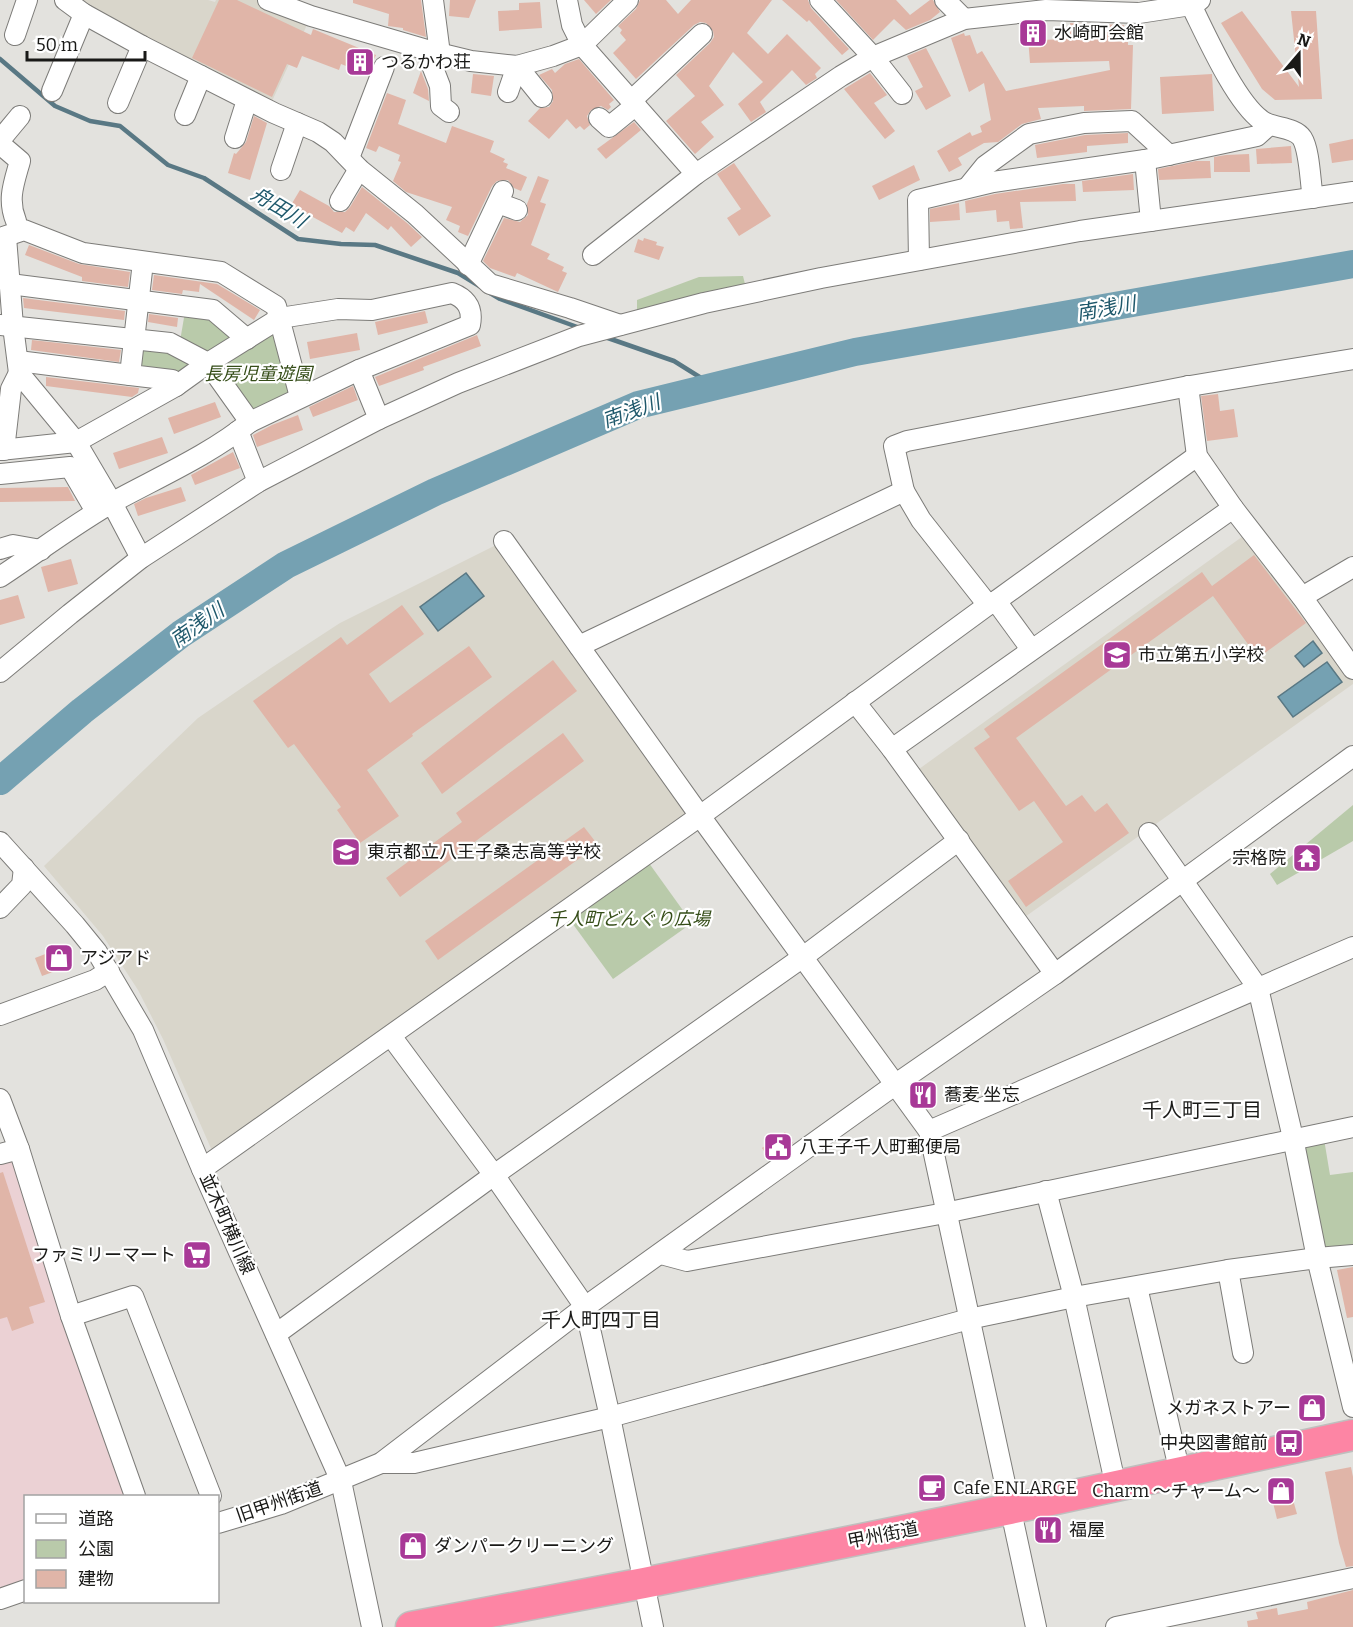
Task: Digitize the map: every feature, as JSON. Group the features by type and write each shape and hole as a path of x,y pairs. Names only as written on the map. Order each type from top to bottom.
{"highway":[{"name":"甲州街道","path":"411,1627 644,1583 1010,1509 1353,1435"}],"street":[{"path":"15,35 27,0"},
{"path":"65,0 84,14 142,46 248,100 318,132 333,142 354,164 415,214 490,284 570,308 612,327"},
{"path":"268,0 311,16 433,52 471,61 517,66 582,45 628,0"},
{"path":"434,0 433,52 440,86 441,106 449,112"},
{"path":"567,0 572,25 582,45 696,174"},
{"path":"820,0 873,57 902,94"},
{"path":"945,0 964,19"},
{"path":"592,255 696,174 873,57 964,19 1043,5 1139,13 1195,2 1242,100 1260,120 1269,125 1292,130 1301,136 1305,144 1313,198"},
{"path":"52,91 84,14"},
{"path":"599,118 609,128 702,34"},
{"path":"118,103 142,46"},
{"path":"508,92 517,66"},
{"path":"517,66 542,98"},
{"path":"340,201 384,67"},
{"path":"185,115 201,76"},
{"path":"235,138 248,100"},
{"path":"20,116 0,142 20,161 12,190 7,232 10,284 6,326 18,367 76,442 109,505 141,558"},
{"path":"968,187 985,166 1029,134 1084,123 1132,121 1169,155"},
{"path":"282,170 297,123"},
{"path":"919,260 918,200 968,187 1169,155 1257,136 1269,125"},
{"path":"1145,160 1151,221"},
{"path":"0,672 141,558 258,482 379,419 458,383 579,336 752,292 919,260 1080,231 1353,192"},
{"path":"468,265 501,197 517,210"},
{"path":"7,232 24,230 83,253 221,272 276,306 300,397"},
{"path":"130,375 143,262"},
{"path":"10,284 213,310 247,339"},
{"path":"0,577 109,505 244,426 359,370 470,325 472,314 463,297 452,293 372,310 338,309 280,318 176,386 76,442 2,450 11,389 18,367"},
{"path":"6,326 170,343 208,363 244,426 258,482"},
{"path":"1031,649 921,520 904,491 894,446 907,441 1188,386 1353,359"},
{"path":"18,367 172,380 176,386"},
{"path":"359,370 379,419"},
{"path":"1188,386 1197,456 1353,669"},
{"path":"202,1169 700,816 1197,456"},
{"path":"0,474 70,467 91,503 109,505"},
{"path":"579,646 904,491"},
{"path":"892,749 1233,508"},
{"path":"504,541 929,1131 1036,1627"},
{"path":"0,549 14,545 41,550"},
{"path":"1302,597 1353,567"},
{"path":"855,702 959,840 1055,974"},
{"path":"381,1463 585,1307 896,1084 1055,974 1353,756"},
{"path":"1149,833 1258,988 1293,1138 1317,1258 1353,1407"},
{"path":"276,1334 494,1175 803,957 959,840"},
{"path":"0,909 22,885 12,855"},
{"name":"並木町横川線","path":"12,855 75,925 109,972 143,1030 202,1169 341,1480 372,1627"},
{"path":"929,1131 1353,947"},
{"path":"0,1015 95,980 109,972"},
{"path":"391,1036 494,1175 585,1307 653,1627"},
{"path":"0,1099 19,1149 71,1316 134,1495"},
{"path":"661,1254 687,1261 945,1213 1353,1127"},
{"path":"0,1154 19,1149"},
{"path":"1046,1191 1074,1297 1116,1487"},
{"path":"381,1463 414,1463 610,1417 969,1319 1074,1297 1228,1270 1353,1255"},
{"path":"1228,1270 1243,1353"},
{"path":"1137,1287 1180,1473"},
{"path":"71,1316 134,1296 210,1495"},
{"name":"旧甲州街道","path":"219,1519 281,1504 381,1463"},
{"path":"1116,1627 1353,1578"},
{"path":"0,1599 24,1591"}],"shaded area":[{"path":"65,0 208,0 215,2 216,0 268,0 311,16 268,110"},
{"path":"1246,534 1353,679 1353,684 1022,919 919,769"},
{"name":"東京都立八王子桑志高等学校","path":"504,541 695,809 213,1153 163,1039 138,990 103,936 44,866 198,718 340,623"},
{"path":"13,1157 69,1340 124,1495 24,1495 24,1582 0,1592 0,1160"}],"green space":[{"path":"743,276 745,284 637,310 637,300 699,277"},
{"name":"長房児童遊園","path":"186,306 247,339 280,318 300,397 250,422 208,363 176,386 130,375 135,339 179,347"},
{"name":"宗格院","path":"1353,805 1353,841 1277,885 1270,874"},
{"name":"千人町どんぐり広場","path":"646,859 692,923 613,979 567,916"},
{"path":"1324,1139 1330,1175 1353,1172 1353,1248 1321,1250 1303,1155 1309,1142"}],"water":[{"path":"466,573 484,596 438,631 420,607"},
{"path":"1313,641 1322,653 1304,667 1295,656"},
{"path":"1327,662 1342,682 1293,717 1278,697"}],"building":[{"path":"219,0 237,0 311,35 313,29 376,55 367,74 341,64 339,70 302,56 297,68 287,64 272,97 192,58"},
{"path":"353,0 421,0 426,37 403,30 403,28 388,26 389,14 353,3"},
{"path":"450,0 476,0 469,18 449,16"},
{"path":"584,0 611,0 596,14"},
{"path":"640,0 666,0 678,14 691,0 772,0 747,33 768,54 787,34 821,68 815,74 817,78 806,85 792,70 760,102 766,112 751,122 738,104 763,82 733,52 709,86 724,105 701,122 714,137 695,154 666,121 695,96 676,75 710,43 714,37 713,31 706,23 700,22 694,25 636,79 613,53 626,40 618,26 636,9"},
{"path":"782,0 808,0 811,8 849,49 842,55 809,20 807,22"},
{"path":"836,0 896,0 910,15 933,0 940,12 930,20 906,30 894,19 873,40"},
{"path":"540,2 542,28 499,31 498,11 519,10 519,3"},
{"path":"1242,11 1299,87 1291,11 1316,11 1322,99 1275,100 1262,89 1221,23"},
{"path":"1070,23 1124,25 1124,42 1133,45 1131,109 1084,111 1084,106 1038,108 1041,119 1022,124 998,142 984,143 958,158 962,165 949,172 937,151 970,132 972,136 982,132 980,126 991,120 984,83 969,92 951,38 964,33 965,36 970,35 977,54 982,51 1006,91 1110,70 1109,61 1030,63 1027,25 1039,24 1040,40 1070,39"},
{"path":"926,48 951,96 926,110 915,91 923,87 907,56"},
{"path":"579,59 614,100 609,104 611,107 608,110 601,106 591,110 587,116 590,125 584,130 580,126 576,129 567,119 549,139 528,121 540,108 549,107 553,101 552,90 539,75 552,69 555,73 565,64"},
{"path":"421,71 428,89 429,101 413,93"},
{"path":"870,73 887,95 874,103 895,131 885,139 844,89"},
{"path":"473,74 494,76 491,96 471,93"},
{"path":"1212,74 1214,111 1162,114 1160,77"},
{"path":"387,93 406,100 398,124 446,143 452,126 494,141 490,152 505,159 503,162 508,164 506,168 527,177 521,191 514,188 508,180 497,181 492,186 468,236 458,232 460,226 446,220 452,207 406,192 393,181 401,162 398,161 400,155 379,146 376,152 366,148"},
{"path":"254,116 267,123 250,180 228,173 234,153 236,154 246,142"},
{"path":"634,122 641,130 606,159 597,149"},
{"path":"1128,133 1128,143 1087,146 1087,152 1037,158 1035,145 1085,135"},
{"path":"1353,139 1353,160 1332,163 1329,144"},
{"path":"1291,146 1292,163 1257,164 1256,149"},
{"path":"1249,154 1250,172 1214,172 1214,157"},
{"path":"1196,161 1210,161 1211,178 1159,180 1158,169"},
{"path":"734,163 771,216 739,236 727,218 741,209 717,174"},
{"path":"914,165 920,180 879,200 872,186"},
{"path":"1133,174 1134,190 1083,192 1082,181"},
{"path":"538,176 549,180 540,202 546,204 531,245 550,254 547,259 564,267 562,271 567,273 558,292 517,273 515,277 490,268 483,261 504,218 520,222 528,215 527,204"},
{"path":"1063,184 1075,184 1076,201 1020,202 1023,228 1010,229 1009,221 997,222 996,210 966,213 965,201"},
{"path":"362,187 422,237 411,247 391,226 388,230 366,213 354,232 346,227 342,233 291,205 300,190 329,206 334,212 345,212"},
{"path":"959,203 960,220 930,222 930,209"},
{"path":"644,238 664,247 659,260 634,252 638,239 643,241"},
{"path":"29,245 79,264 130,272 128,287 82,281 82,277 25,255"},
{"path":"154,275 217,284 260,310 254,320 200,284 199,292 183,290 182,294 152,290"},
{"path":"23,298 125,311 124,320 24,308"},
{"path":"425,311 428,323 378,335 375,322"},
{"path":"149,314 178,318 177,327 148,322"},
{"path":"357,333 360,350 310,359 307,342"},
{"path":"477,335 481,346 379,386 375,377"},
{"path":"32,340 121,350 119,362 31,350"},
{"path":"46,377 139,388 138,393 132,397 46,386"},
{"path":"353,386 358,400 313,417 309,407"},
{"path":"1218,394 1220,411 1234,409 1238,437 1207,441 1201,396"},
{"path":"215,402 221,417 174,434 168,418"},
{"path":"298,415 303,430 257,447 253,435"},
{"path":"162,437 168,453 119,469 113,453"},
{"path":"233,452 240,468 195,485 191,475"},
{"path":"68,487 75,501 0,502 0,488"},
{"path":"181,487 186,501 138,516 134,504"},
{"path":"1254,555 1306,623 1258,658 1213,596 1016,738 1066,806 1082,795 1095,812 1107,803 1129,833 1026,907 1008,881 1063,842 1034,801 1019,811 974,748 990,737 984,729 1202,572 1212,586"},
{"path":"71,559 78,584 48,592 41,567"},
{"path":"18,595 25,618 0,625 0,600"},
{"path":"402,605 424,634 369,674 390,703 469,646 492,677 412,734 413,736 367,770 399,816 360,843 337,810 341,807 294,744 288,748 253,701 341,637 347,645"},
{"path":"553,660 577,691 442,794 421,763"},
{"path":"563,733 584,761 400,897 386,878 462,822 456,813"},
{"path":"584,827 598,845 438,960 425,941"},
{"path":"66,946 72,965 42,976 35,958"},
{"name":"八王子千人町郵便局","path":"785,1132 793,1143 770,1160 762,1148"},
{"path":"3,1172 45,1302 29,1307 34,1323 12,1331 7,1317 0,1319 0,1173"},
{"path":"1353,1267 1353,1317 1347,1318 1337,1270"},
{"path":"1351,1467 1353,1566 1346,1567 1325,1472"},
{"path":"1288,1482 1297,1514 1277,1519 1269,1486"},
{"path":"1353,1590 1353,1627 1248,1627 1247,1621 1258,1619 1256,1612 1277,1608 1278,1615 1308,1609 1307,1602"}],"waterway":[{"name":"舟田川","path":"0,59 55,106 90,121 120,126 168,165 204,178 298,239 375,245 458,273 481,287"},
{"name":"南浅川","path":"0,781 82,711 181,634 286,565 435,492 638,405 855,352 1353,264"},
{"name":"舟田川","path":"490,293 500,299 580,328"},
{"path":"605,337 674,361 714,386"}],"place":[{"name":"水崎町会館","path":"1033,33"},
{"name":"つるかわ荘","path":"360,62"},
{"name":"市立第五小学校","path":"1117,655"},
{"name":"東京都立八王子桑志高等学校","path":"346,852"},
{"name":"宗格院","path":"1307,858"},
{"name":"アジアド","path":"59,958"},
{"name":"蕎麦 坐忘","path":"923,1095"},
{"name":"八王子千人町郵便局","path":"778,1147"},
{"name":"ファミリーマート","path":"197,1255"},
{"name":"メガネストアー","path":"1312,1408"},
{"name":"中央図書館前","path":"1289,1443"},
{"name":"Cafe ENLARGE","path":"932,1488"},
{"name":"Charm ～チャーム～","path":"1281,1491"},
{"name":"福屋","path":"1048,1530"},
{"name":"ダンパークリーニング","path":"413,1546"}],"district":[{"name":"千人町三丁目","path":"1202,1110"},
{"name":"千人町四丁目","path":"601,1320"}]}
